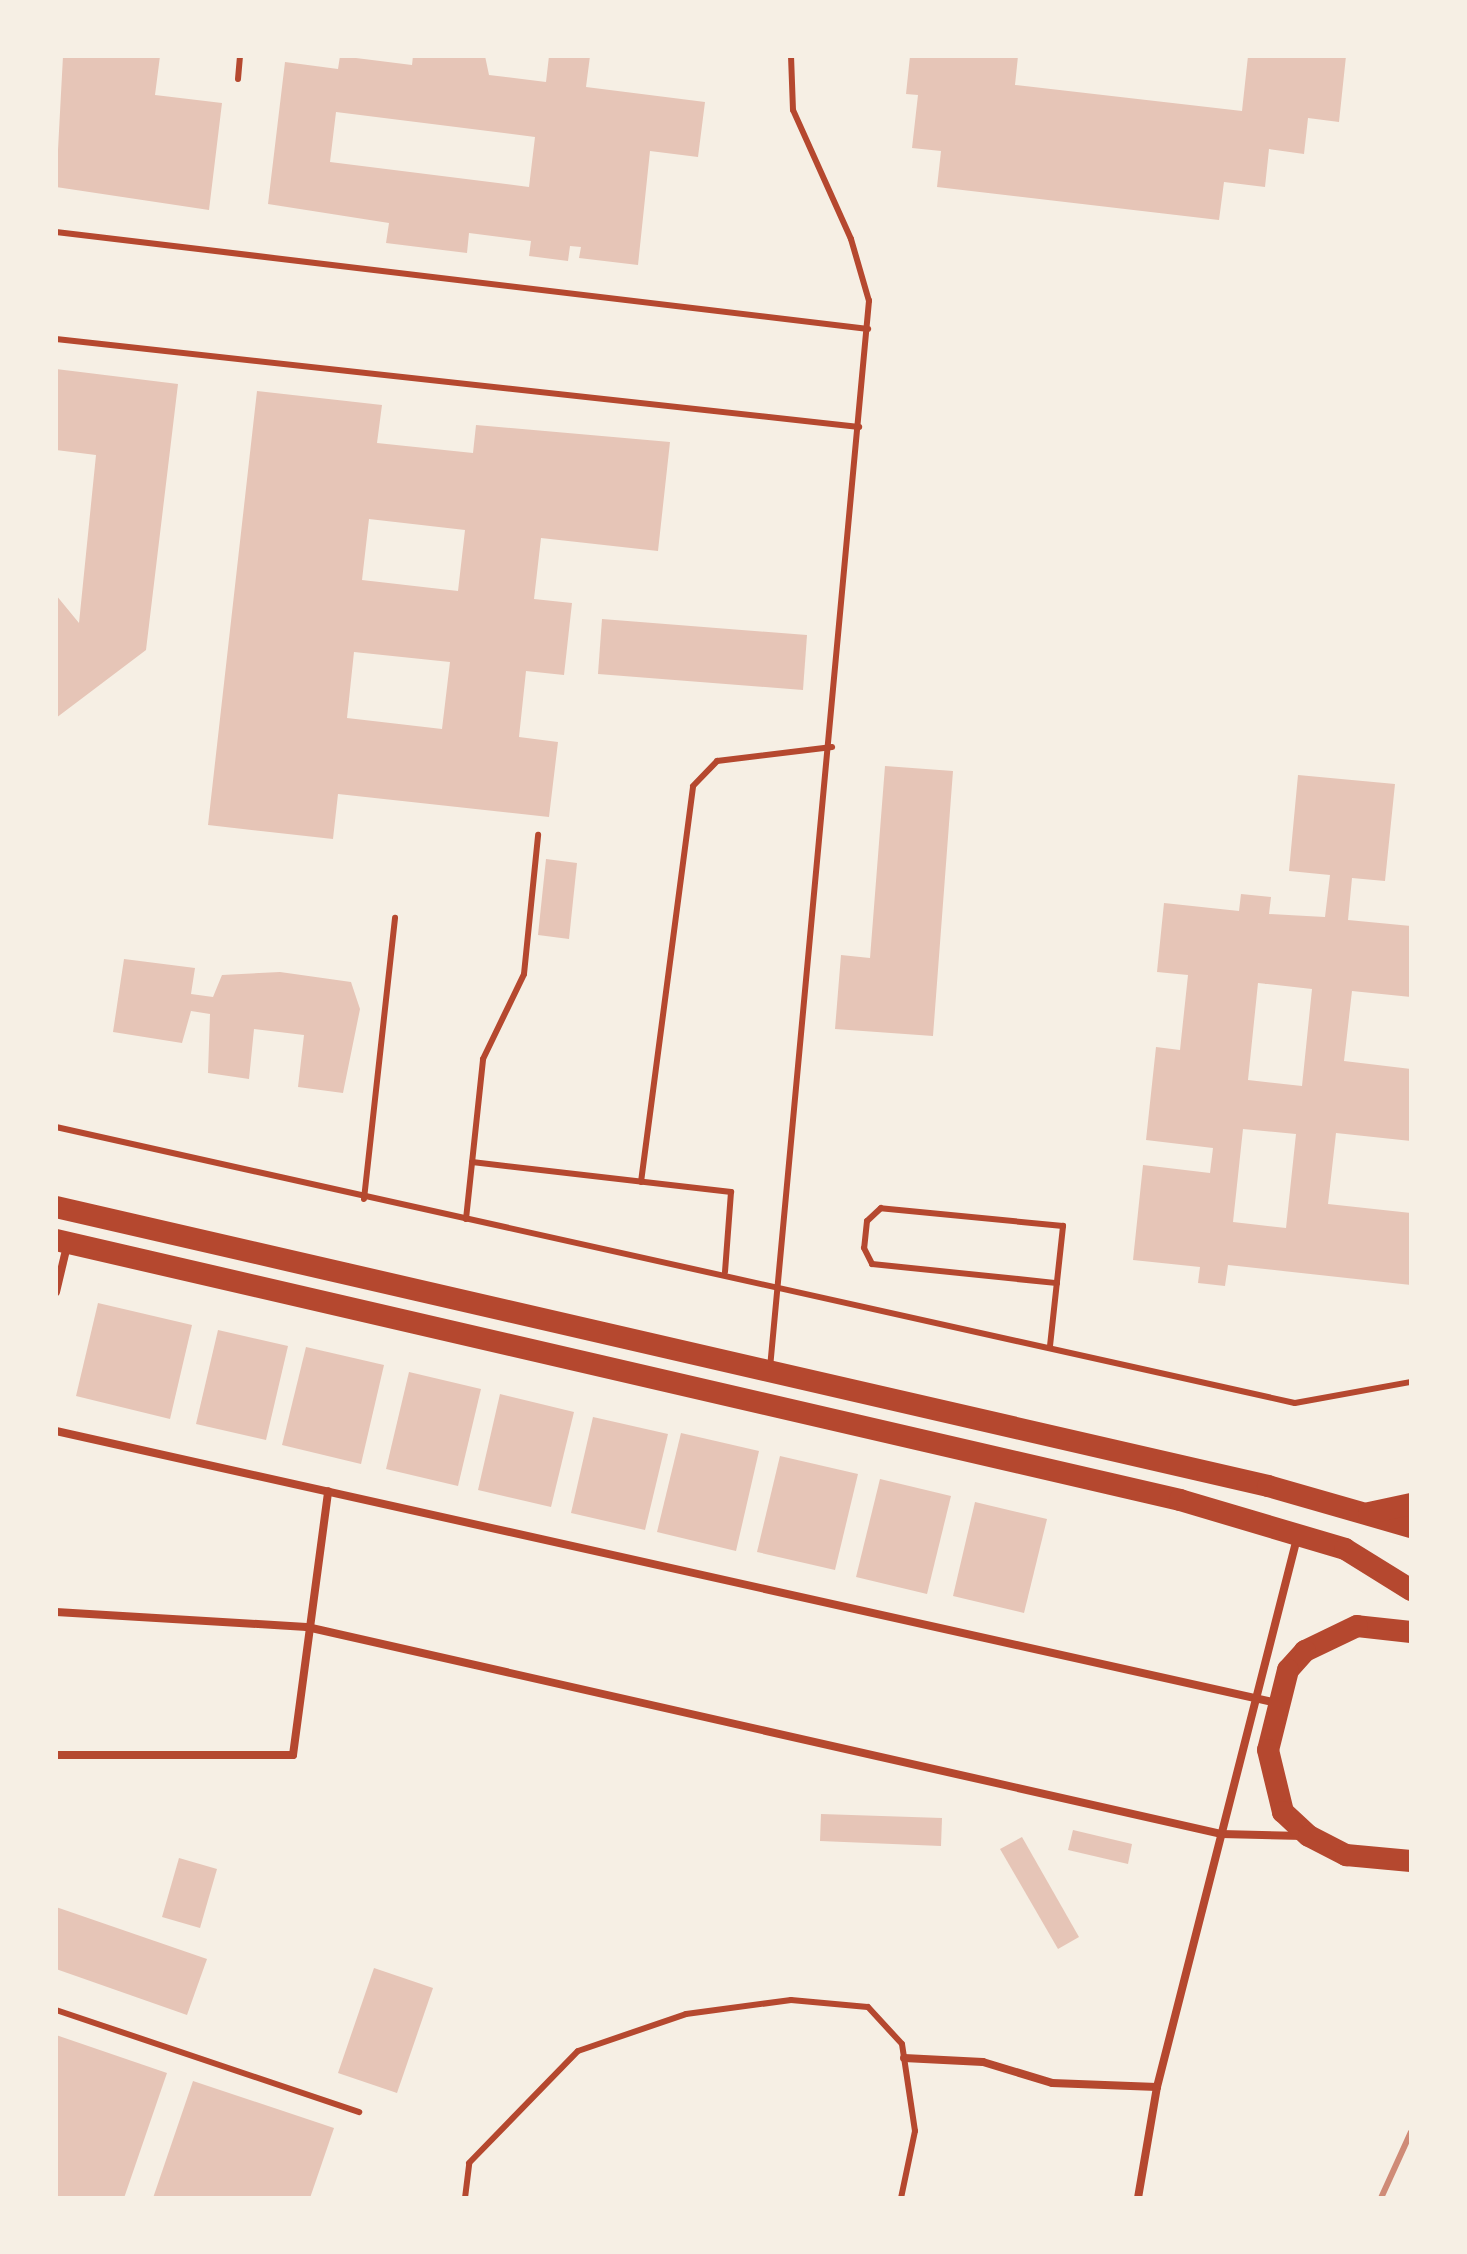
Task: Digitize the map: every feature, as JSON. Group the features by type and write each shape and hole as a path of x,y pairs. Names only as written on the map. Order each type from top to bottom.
{"highway":[{"path":"56,1207 769,1371 1411,1527"},
{"path":"62,1242 1165,1496 1345,1549 1411,1590"},
{"path":"1366,1514 1411,1504"},
{"path":"1411,1632 1357,1626 1324,1637 1288,1670 1267,1702 1268,1750 1283,1812 1309,1836 1346,1855 1411,1861"}],"street":[{"path":"56,1292 62,1242"},
{"path":"56,1431 1267,1702"},
{"path":"56,1755 293,1755 307,1627 328,1491"},
{"path":"1138,2198 1157,2087 1221,1834 1267,1702 1298,1534"},
{"path":"56,1612 307,1627 1221,1834 1309,1836"},
{"path":"904,2058 983,2062 1052,2083 1157,2087"}],"lane":[{"path":"238,79 240,56"},
{"path":"769,1371 783,1286 868,329 863,270 793,110 791,56"},
{"path":"56,232 868,329"},
{"path":"56,339 859,427"},
{"path":"641,1182 693,786 717,761 832,747"},
{"path":"466,1219 483,1059 524,974 538,835"},
{"path":"364,1199 395,918"},
{"path":"56,1127 364,1199 725,1272 1295,1403 1411,1382"},
{"path":"472,1162 731,1192 725,1272"},
{"path":"1050,1346 1057,1283 1063,1226 881,1208 867,1221 864,1248 872,1264 1057,1283"},
{"path":"465,2198 469,2163 578,2051 686,2014 791,2000 868,2007 902,2044 915,2131 901,2198"},
{"path":"56,2010 359,2112"}],"building":[{"path":"63,56 160,56 155,95 222,103 209,210 56,187"},
{"path":"340,56 412,65 413,56 485,56 489,75 546,82 549,56 590,56 586,87 705,102 698,157 650,151 638,265 579,258 581,247 570,246 568,261 529,256 531,241 469,233 467,253 386,243 389,223 268,204 285,62 338,69","holes":["336,112 535,137 529,187 330,162"]},
{"path":"910,56 1018,56 1015,85 1242,111 1248,56 1346,56 1339,122 1308,118 1304,154 1269,149 1265,187 1224,182 1219,220 937,187 941,151 912,148 918,95 906,94"},
{"path":"56,369 178,384 146,650 56,718 56,595 79,623 96,455 56,450"},
{"path":"257,391 382,405 377,443 473,453 476,425 670,442 658,551 541,538 534,599 572,603 564,675 526,671 519,737 558,742 549,817 338,794 333,839 208,825","holes":["369,519 465,530 458,591 362,580","354,652 450,662 442,729 347,718"]},
{"path":"602,619 807,635 803,690 598,674"},
{"path":"885,766 953,771 933,1036 835,1029 841,955 870,958"},
{"path":"1298,775 1395,784 1385,881 1352,878 1348,920 1411,926 1411,997 1352,991 1344,1061 1411,1069 1411,1141 1336,1133 1328,1204 1411,1213 1411,1285 1228,1265 1225,1286 1198,1283 1200,1267 1133,1260 1143,1165 1210,1173 1213,1148 1146,1140 1156,1047 1180,1050 1188,975 1157,972 1164,903 1239,911 1241,894 1271,897 1269,914 1325,917 1330,875 1289,871","holes":["1258,983 1312,989 1302,1086 1248,1080","1243,1129 1296,1134 1286,1228 1233,1222"]},
{"path":"546,859 577,863 569,939 538,935"},
{"path":"124,959 195,968 191,994 213,997 222,975 280,972 351,982 360,1009 343,1093 298,1087 304,1035 254,1029 249,1079 208,1073 210,1014 191,1011 182,1043 113,1032"},
{"path":"98,1303 192,1325 170,1419 76,1396"},
{"path":"218,1330 288,1346 266,1440 196,1424"},
{"path":"306,1347 384,1365 361,1464 282,1445"},
{"path":"409,1372 481,1389 458,1486 386,1469"},
{"path":"500,1394 574,1412 551,1507 478,1490"},
{"path":"593,1417 668,1434 645,1530 571,1513"},
{"path":"681,1433 759,1451 736,1551 657,1532"},
{"path":"780,1456 858,1474 835,1570 757,1552"},
{"path":"880,1479 951,1496 927,1594 856,1577"},
{"path":"975,1502 1047,1519 1024,1613 953,1596"},
{"path":"821,1814 942,1818 941,1846 820,1841"},
{"path":"1073,1830 1132,1844 1128,1864 1068,1850"},
{"path":"1022,1837 1079,1937 1058,1949 1000,1849"},
{"path":"179,1858 217,1869 200,1928 162,1917"},
{"path":"56,1907 207,1959 187,2015 56,1969"},
{"path":"374,1968 433,1988 397,2093 338,2073"},
{"path":"56,2035 167,2073 124,2198 56,2198"},
{"path":"193,2081 334,2128 310,2198 153,2198"}],"railway":[{"path":"1381,2198 1411,2132"}]}
